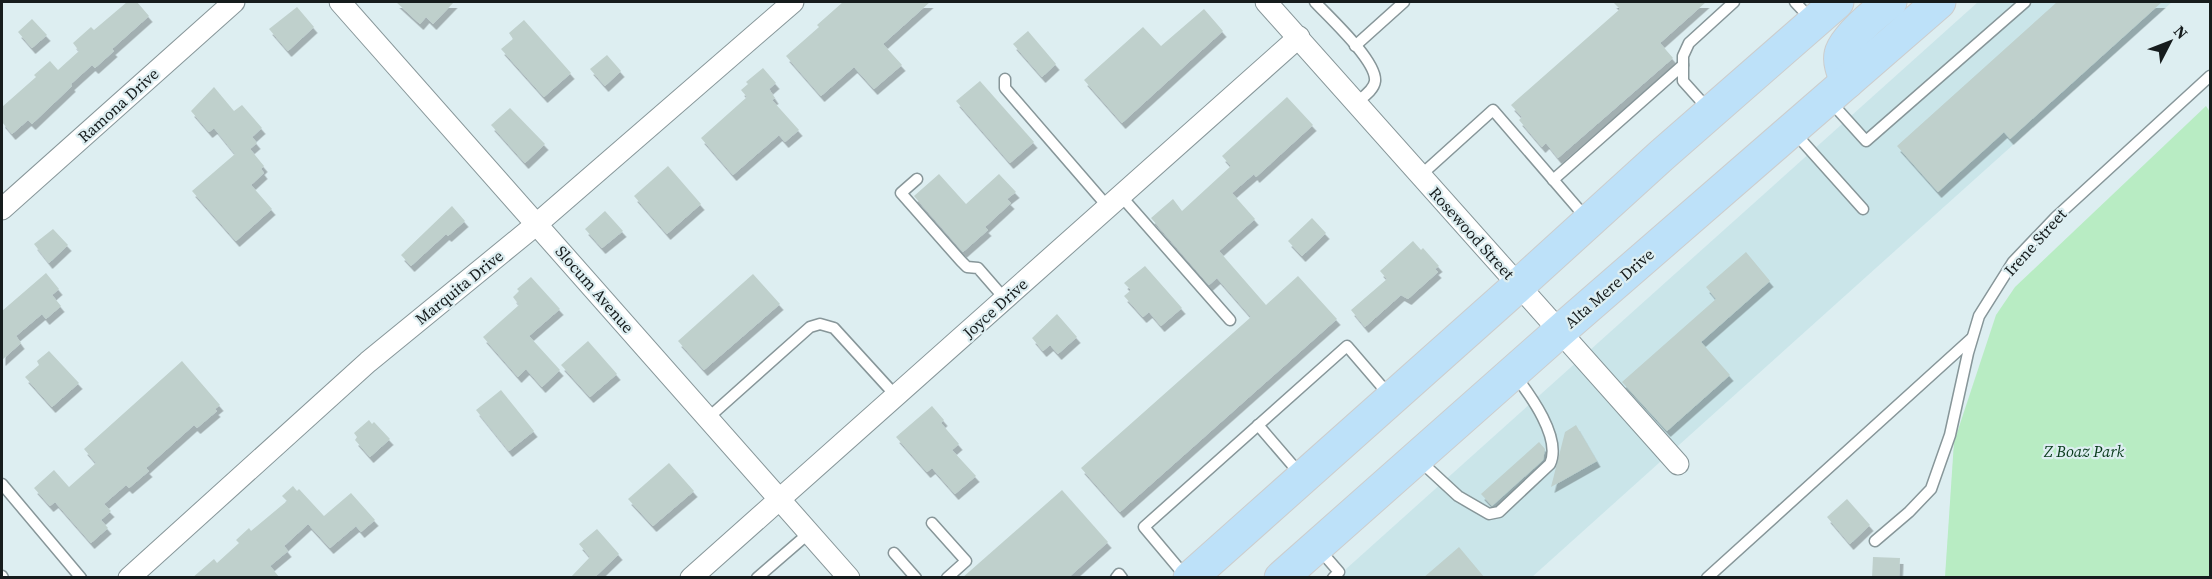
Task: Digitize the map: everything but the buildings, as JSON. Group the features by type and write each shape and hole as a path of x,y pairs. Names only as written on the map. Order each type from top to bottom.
{"main road":[{"path":"1837,90 1842,68 1841,53 1847,42 1890,2"},
{"name":"Alta Mere Drive","path":"1281,578 1513,372 1939,2"},
{"path":"1188,578 1711,112 1815,9"}],"street":[{"name":"Ramona Drive","path":"2,209 234,2"},
{"name":"Slocum Avenue","path":"340,2 538,223 849,578"},
{"name":"Marquita Drive","path":"129,578 368,362 538,223 793,2"},
{"name":"Rosewood Street","path":"1266,2 1678,464"},
{"name":"Joyce Drive","path":"691,578 1299,38"}],"lane":[{"path":"1315,2 1355,45 1373,70 1375,80 1373,87 1357,102"},
{"path":"1355,45 1404,2"},
{"path":"1711,112 1683,81 1683,56 1689,43 1734,2"},
{"path":"1837,90 1866,141 2025,2"},
{"path":"1554,180 1683,65"},
{"name":"Irene Street","path":"1875,541 1910,512 1931,489 1950,435 1979,316 2013,262 2055,217 2211,76"},
{"path":"1005,79 1005,88 1230,320"},
{"path":"1421,175 1493,111 1589,221"},
{"path":"1792,130 1863,209"},
{"path":"917,179 901,193 966,267 978,268 1005,299"},
{"path":"708,418 810,327 820,324 834,328 896,396"},
{"path":"1707,578 1973,337"},
{"path":"1188,578 1144,527 1347,346 1392,398"},
{"path":"1417,458 1458,496 1490,514 1498,512 1550,464 1554,456 1546,424 1530,394 1513,372"},
{"path":"1258,425 1303,477"},
{"path":"2,484 81,578"},
{"path":"932,523 966,561 947,578"},
{"path":"757,578 809,533"},
{"path":"1316,546 1339,572 1333,578"},
{"path":"894,553 916,578"},
{"path":"1116,578 1119,574 1122,578"}],"shaded area":[{"path":"1978,2 2172,2 1532,577 1336,578"}],"green space":[{"name":"Z Boaz Park","path":"2206,106 2210,112 2210,577 1945,577 1954,442 1996,315 2015,287"}]}
